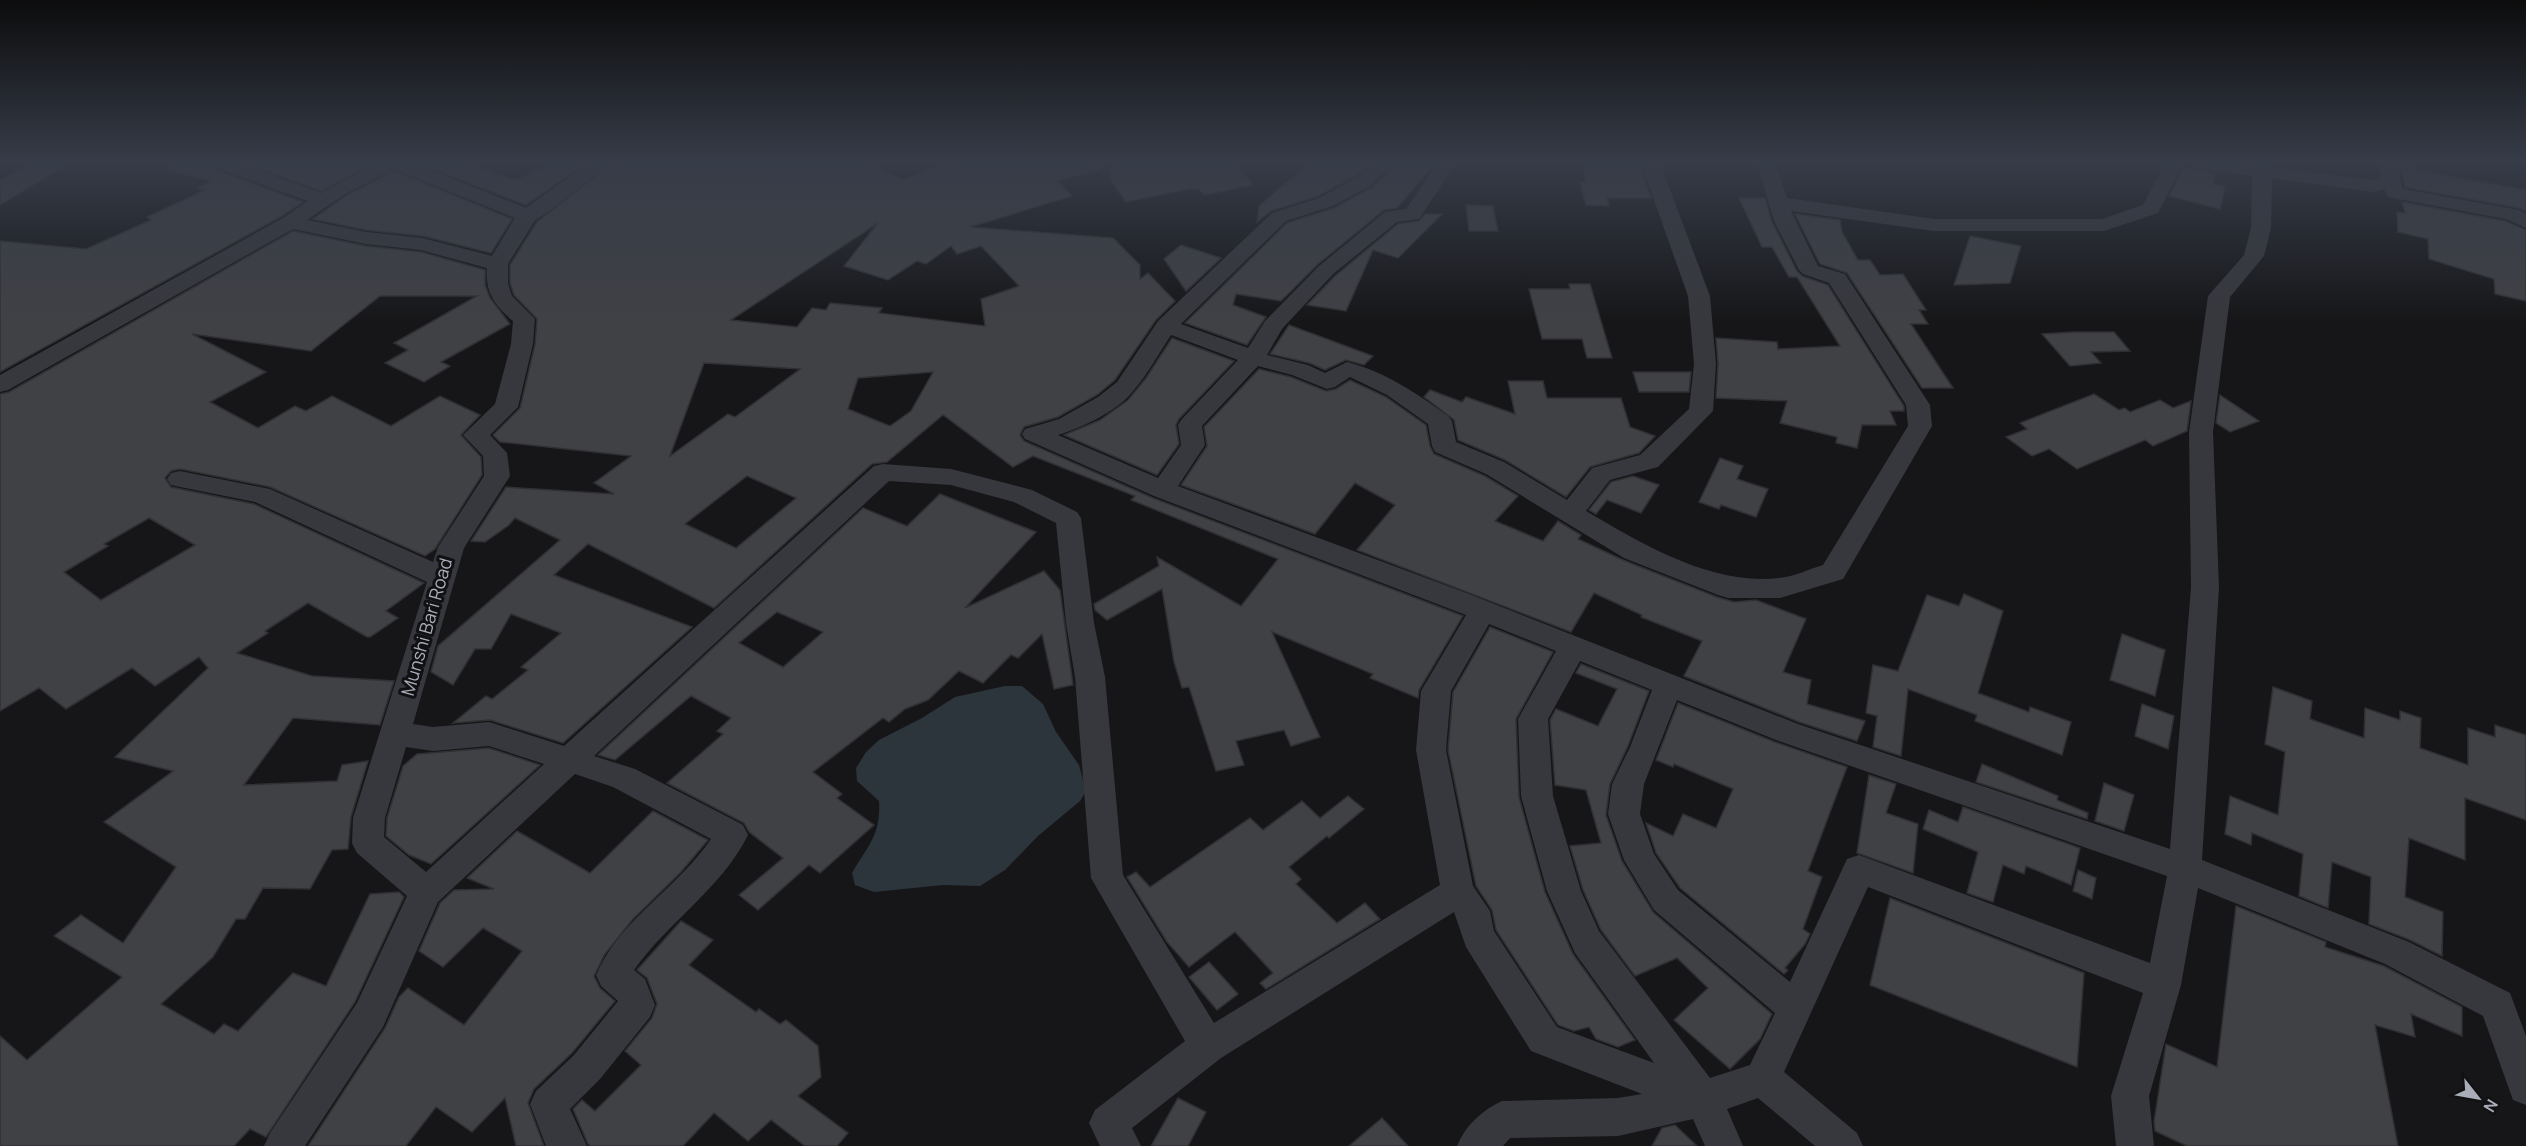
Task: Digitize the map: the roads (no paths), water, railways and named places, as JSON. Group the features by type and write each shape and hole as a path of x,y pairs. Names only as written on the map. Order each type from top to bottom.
{"street":[{"path":"0,386 298,216"},
{"path":"290,222 366,238 422,244 498,264 527,216"},
{"path":"1281,216 1166,326 1125,387 1107,402 1068,424 1034,434 1164,490 1482,610 1787,732 2185,868 2397,953 2497,1005 2526,1088"},
{"path":"1164,490 1193,445 1190,425 1252,358 1273,326 1326,270 1391,216"},
{"path":"1570,513 1601,474 1649,461 1701,411 1705,364 1699,296 1670,216"},
{"path":"1166,326 1252,358 1300,370 1327,382 1347,369 1364,372 1391,387 1440,421 1444,446 1495,468 1632,551 1728,588 1780,588 1833,572 1920,426 1918,405 1837,279 1810,270 1782,216"},
{"path":"1874,216 1934,225 2104,225 2129,216"},
{"path":"2135,1146 2130,1096 2163,985 2185,868 2205,587 2201,432 2219,296 2254,255 2261,228 2261,216"},
{"name":"Munshi Bari Road","path":"426,892 368,843 369,818 451,547 497,476 495,453 475,435 506,407 522,344 525,319 506,304 496,288 498,264"},
{"path":"282,1146 370,1015 426,892 883,472 951,477 1023,496 1068,518 1080,623 1090,677 1107,878 1208,1046"},
{"path":"180,479 261,495 442,577"},
{"path":"1482,610 1436,691 1435,702 1431,750 1458,892 1473,911 1478,936 1544,1039 1703,1099"},
{"path":"1573,647 1533,718 1537,795 1564,891 1587,942 1703,1099 1724,1146"},
{"path":"1668,685 1645,747 1628,784 1624,814 1640,860 1666,900 1795,1008"},
{"path":"395,734 433,739 489,734 624,778 719,826 732,835 710,866 646,931 618,964 613,975 633,990 637,1005 587,1067 549,1104 563,1142 568,1146"},
{"path":"1476,1146 1502,1120 1618,1117 1703,1099 1763,1078 1859,869 2163,985"},
{"path":"1122,1146 1108,1123 1208,1046 1458,892"},
{"path":"1763,1078 1844,1146"}]}
